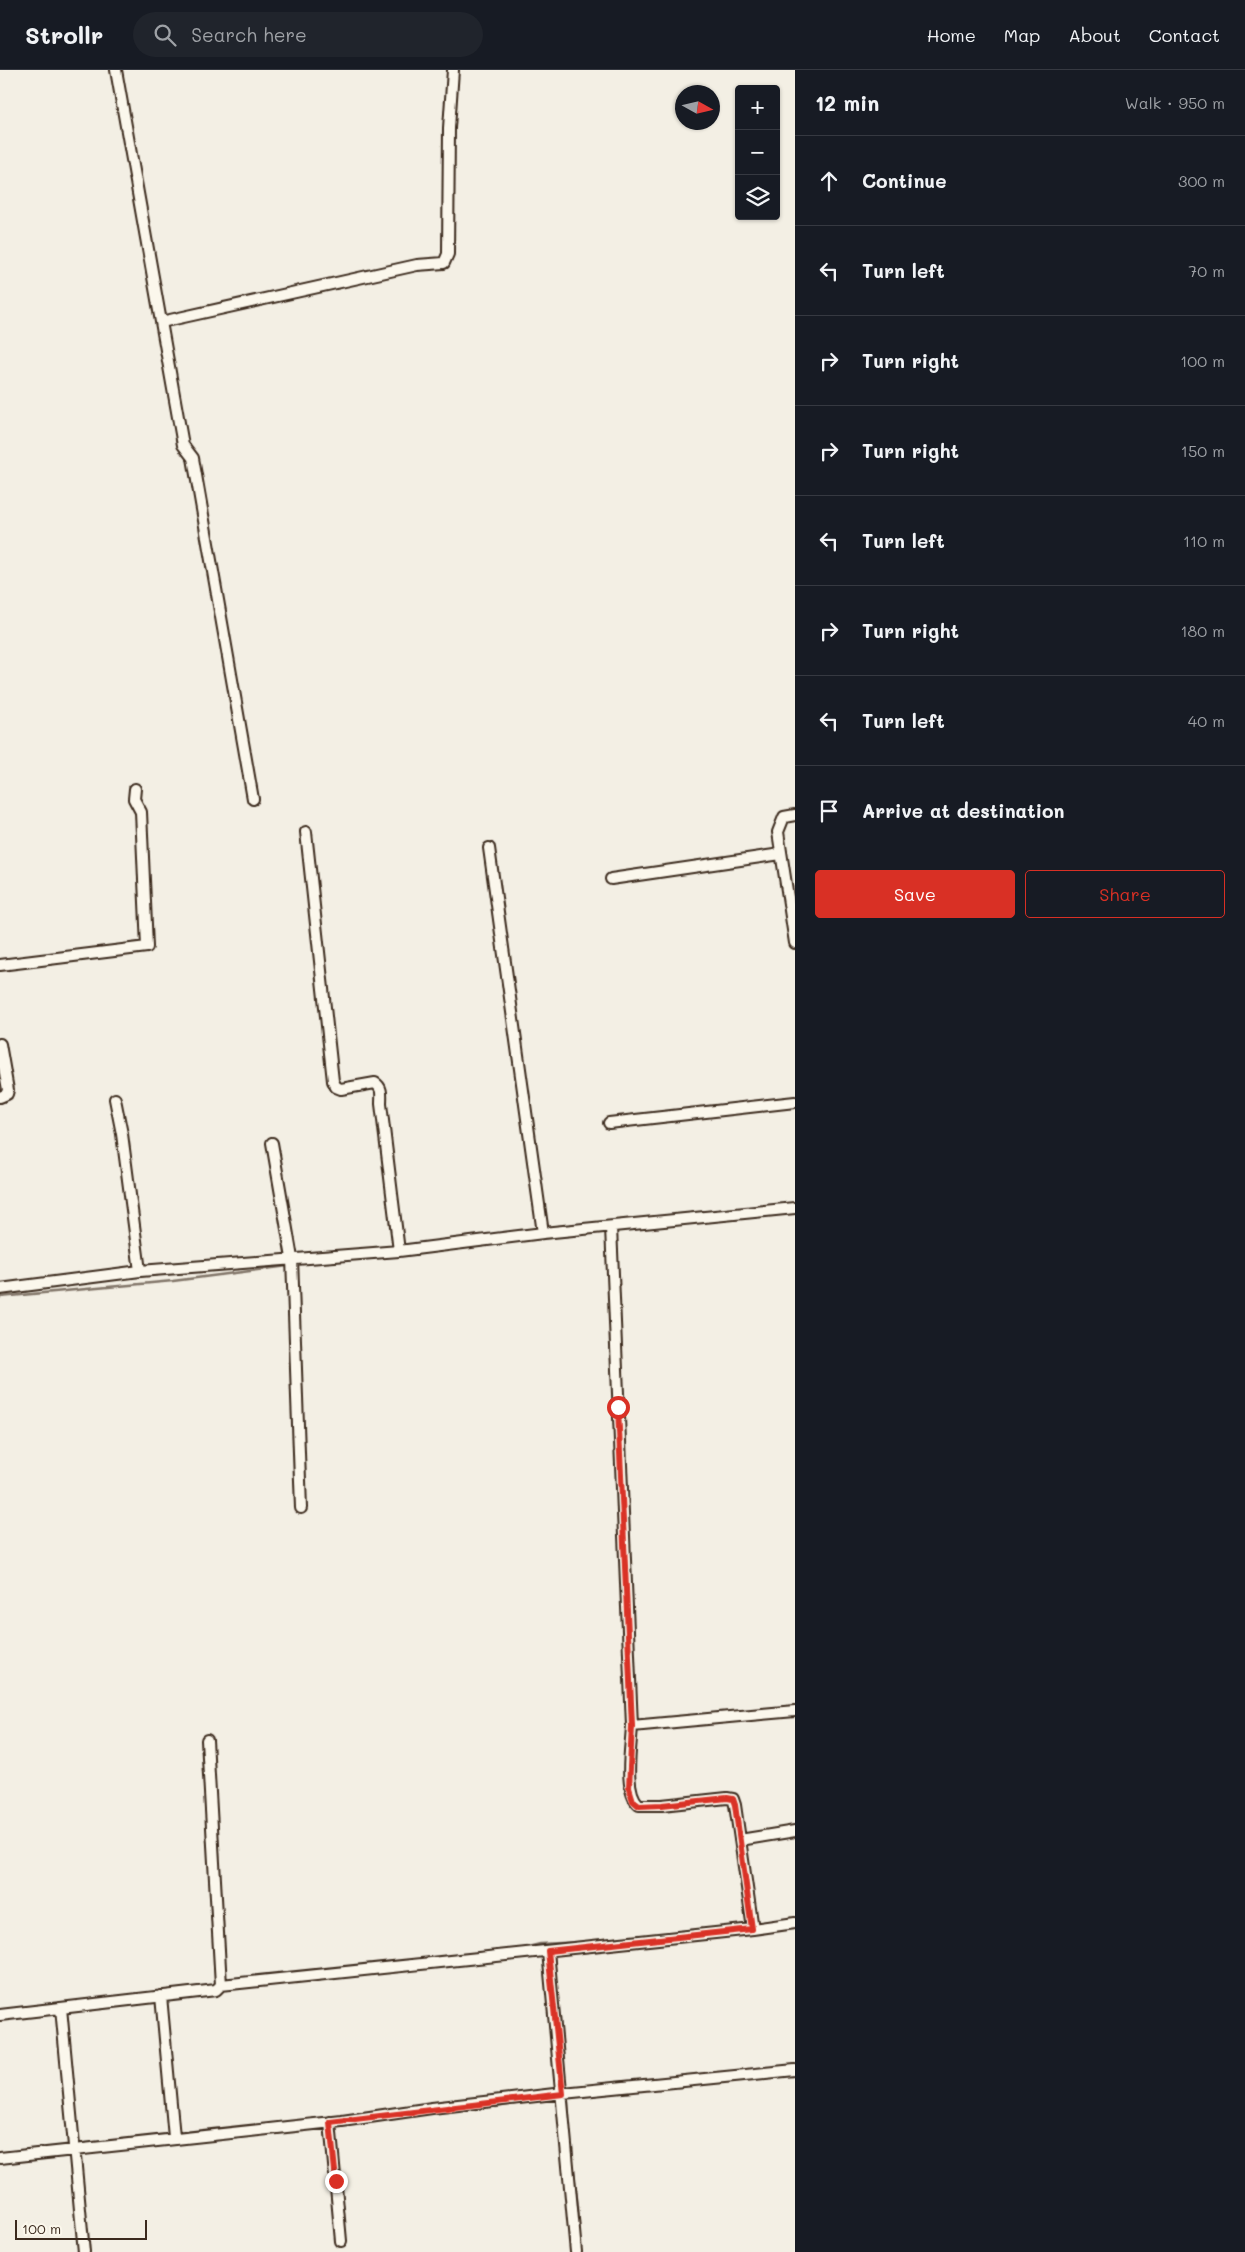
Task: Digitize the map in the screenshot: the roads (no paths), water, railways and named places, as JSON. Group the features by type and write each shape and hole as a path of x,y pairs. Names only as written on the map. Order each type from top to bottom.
{"street":[{"path":"116,70 183,445 193,458 253,799"},
{"path":"161,322 417,265 444,263 448,254 449,128 454,70"},
{"path":"0,965 147,946 141,812 134,799 135,789"},
{"path":"795,815 784,816 779,826 781,854 795,943"},
{"path":"306,832 333,1082 336,1087 341,1089 375,1083 379,1085 399,1251"},
{"path":"489,848 543,1233"},
{"path":"611,880 781,854"},
{"path":"0,1044 8,1090 7,1094 0,1097"},
{"path":"115,1099 122,1134 140,1271"},
{"path":"609,1123 795,1102"},
{"path":"272,1143 292,1258 301,1508"},
{"path":"0,1290 140,1271 399,1251 543,1233 795,1208"},
{"path":"611,1227 632,1726 629,1788 633,1801 639,1806 733,1799 752,1929"},
{"path":"632,1726 795,1711"},
{"path":"207,1740 221,1985"},
{"path":"740,1840 795,1831"},
{"path":"0,2015 216,1990 221,1985 752,1929 795,1922"},
{"path":"548,1951 563,2094 576,2252"},
{"path":"161,1996 174,2138"},
{"path":"61,2008 84,2252"},
{"path":"0,2158 330,2122 563,2094 795,2070"},
{"path":"330,2122 341,2241"}],"waterway":[{"path":"0,1297 173,1281 288,1266"},
{"path":"132,1277 198,1271"},
{"path":"706,1929 726,1927"},
{"path":"590,1941 669,1933"},
{"path":"524,1948 540,1944 582,1942"},
{"path":"554,1957 560,2030"},
{"path":"738,2071 795,2065"},
{"path":"659,2088 676,2087"},
{"path":"564,2098 634,2091"},
{"path":"496,2107 534,2101"},
{"path":"568,2101 569,2127"},
{"path":"574,2173 580,2244"}]}
